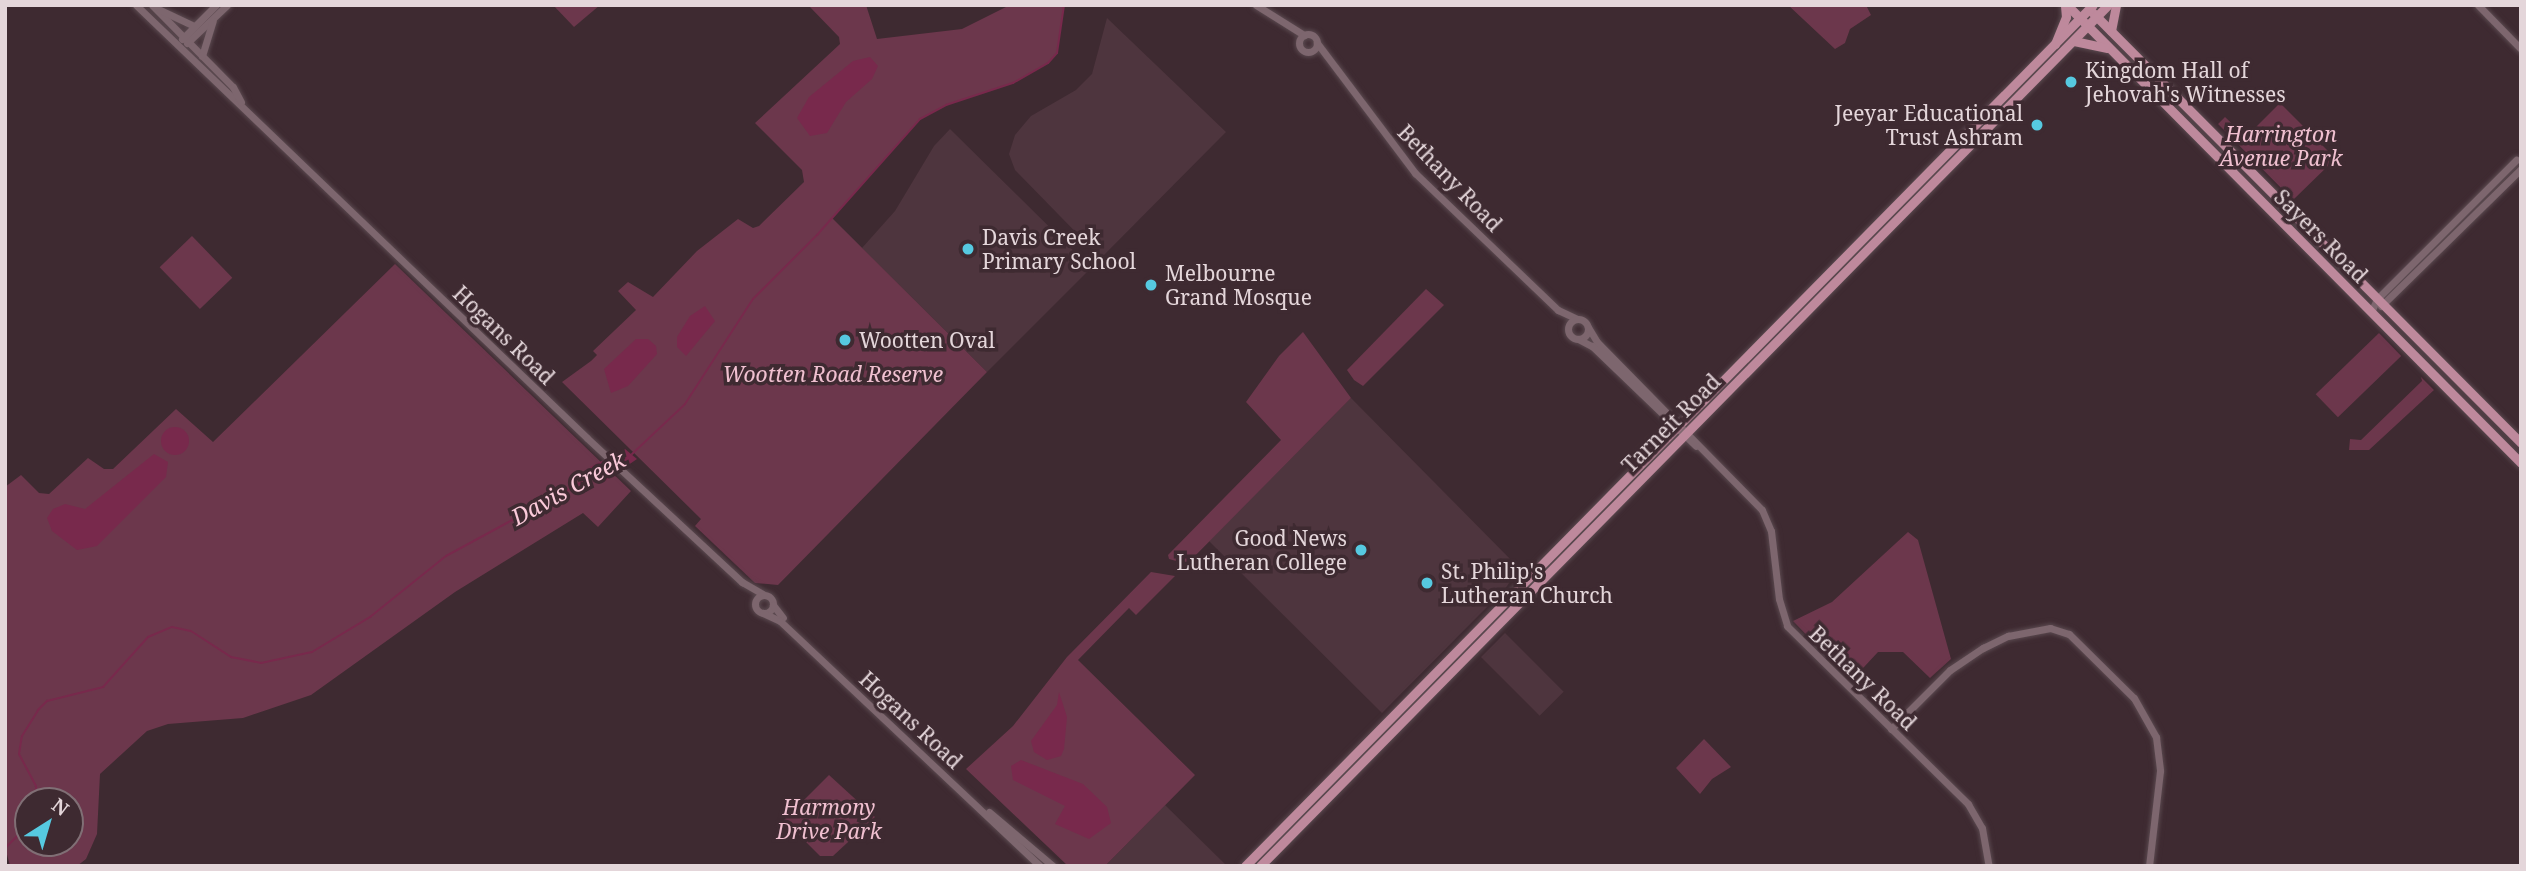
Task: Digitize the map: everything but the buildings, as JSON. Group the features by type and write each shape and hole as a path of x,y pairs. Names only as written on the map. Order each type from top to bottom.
{"main road":[{"name":"Sayers Road","path":"2066,5 2521,463"},
{"path":"2053,49 2066,17 2066,5"},
{"name":"Tarneit Road","path":"1260,866 2074,41 2091,9 2108,5"},
{"path":"2111,31 2116,5"},
{"name":"Sayers Road","path":"2091,9 2521,443"},
{"name":"Tarneit Road","path":"1245,866 1678,425 2053,49 2085,23"},
{"path":"2074,41 2112,50"},
{"path":"1784,319 1794,317 1841,275"}],"street":[{"name":"Hogans Road","path":"136,5 741,582 763,613 778,619 1040,866"},
{"path":"186,40 194,26 216,5"},
{"path":"179,47 227,5"},
{"path":"1256,5 1285,27 1304,35 1312,35 1317,43 1311,52 1303,52 1285,27"},
{"path":"2478,5 2521,49"},
{"name":"Hogans Road","path":"153,6 233,87 245,108"},
{"path":"153,6 194,26"},
{"path":"202,56 215,17"},
{"path":"1298,44 1304,35"},
{"name":"Bethany Road","path":"1317,43 1409,167 1558,310 1578,339 1592,346 1678,425"},
{"name":"Bethany Road","path":"1311,52 1328,61"},
{"path":"2371,312 2520,163"},
{"name":"Bethany Road","path":"1558,310 1588,327 1597,342 1758,505 1770,524 1779,599 1787,626 1973,811 1986,838 1989,866"},
{"path":"1568,328 1577,319"},
{"path":"1578,339 1586,336 1588,327"},
{"name":"Hogans Road","path":"741,582 770,596 773,605 812,651"},
{"path":"755,602 762,594"},
{"path":"763,613 773,605"},
{"path":"1891,729 1950,670 1983,648 2008,636 2050,628 2069,634 2134,698 2156,737 2160,771 2149,866"},
{"name":"Hogans Road","path":"955,786 1053,866"},
{"path":"1023,850 1037,851"}],"shaded area":[{"path":"1107,18 1226,132 1104,255 1098,255 1015,170 1009,154 1015,135 1031,116 1076,90 1092,74"},
{"path":"870,57 878,66 872,79 846,102 827,133 810,136 797,118 809,97 853,61"},
{"name":"Davis Creek Primary School","path":"950,129 1091,268 987,372 862,248 895,211 934,146"},
{"path":"705,306 715,321 686,356 677,347 677,337 690,316"},
{"path":"636,339 648,339 656,346 657,354 628,386 611,393 604,369"},
{"name":"Good News Lutheran College","path":"1351,398 1519,568 1505,589 1382,713 1209,541"},
{"path":"175,427 185,431 189,441 185,451 175,455 165,451 161,441 165,431"},
{"path":"625,449 637,459 602,483 590,467"},
{"path":"154,454 168,462 166,477 97,546 77,550 52,531 47,518 53,509 65,504 85,509"},
{"path":"1505,633 1564,692 1540,716 1481,657"},
{"path":"1059,692 1067,717 1064,749 1061,756 1047,760 1034,752 1031,741 1057,705"},
{"path":"1021,760 1083,784 1107,807 1111,823 1089,839 1055,824 1065,806 1013,780 1011,766"},
{"path":"1165,805 1227,866 1105,866"}],"green space":[{"path":"553,5 600,5 574,27"},
{"name":"Wootten Road Reserve","path":"808,5 866,5 877,39 962,29 1010,5 1064,5 1057,53 1048,63 1013,83 946,105 920,119 832,218 987,372 778,585 755,583 695,526 701,519 562,382 591,361 597,355 593,351 636,310 618,291 628,282 653,297 697,251 738,219 753,228 759,226 804,182 802,170 755,123 840,44 839,37"},
{"path":"1788,5 1866,5 1871,15 1850,29 1845,43 1835,49"},
{"name":"Harrington Avenue Park","path":"2280,103 2332,155 2331,163 2293,200 2218,124 2225,117 2246,137"},
{"path":"192,236 232,278 200,309 160,267"},
{"path":"395,264 631,491 598,527 583,513 455,592 311,695 243,718 168,724 147,731 100,774 97,834 86,859 77,866 10,866 5,847 5,487 21,475 39,493 49,494 88,458 104,469 113,469 176,409 213,442"},
{"path":"1426,289 1444,305 1363,386 1354,380 1347,370"},
{"path":"1303,332 1351,398 1187,564 1169,559 1168,555 1281,440 1246,402 1279,356"},
{"path":"2379,333 2401,356 2338,417 2316,394"},
{"path":"2421,377 2434,390 2369,450 2349,450 2350,439 2361,440 2422,381"},
{"path":"1908,532 1918,540 1951,659 1930,678 1903,652 1878,652 1851,681 1793,621 1832,602"},
{"path":"1151,572 1175,576 1136,615 1129,608 1078,660 1195,775 1105,866 1068,866 966,769 1013,726 1067,657"},
{"path":"1704,739 1731,767 1712,779 1700,794 1676,768"},
{"name":"Harmony Drive Park","path":"829,775 875,817 833,856 820,856 784,820"}],"waterway":[{"name":"Davis Creek","path":"632,454 685,404 753,299 817,235 920,119 946,105 1013,83 1048,63 1057,53 1064,5"},
{"name":"Davis Creek","path":"36,787 19,754 22,736 38,710 47,701 103,687 148,637 172,627 191,631 231,657 261,663 312,652 370,617 446,556 597,474"},
{"name":"Davis Creek","path":"5,848 14,839"}],"place":[{"name":"Kingdom Hall of Jehovah's Witnesses","path":"2071,82"},
{"name":"Jeeyar Educational Trust Ashram","path":"2037,125"},
{"name":"Davis Creek Primary School","path":"968,249"},
{"name":"Melbourne Grand Mosque","path":"1151,285"},
{"name":"Wootten Oval","path":"845,340"},
{"name":"Good News Lutheran College","path":"1361,550"},
{"name":"St. Philip's Lutheran Church","path":"1427,583"}]}
